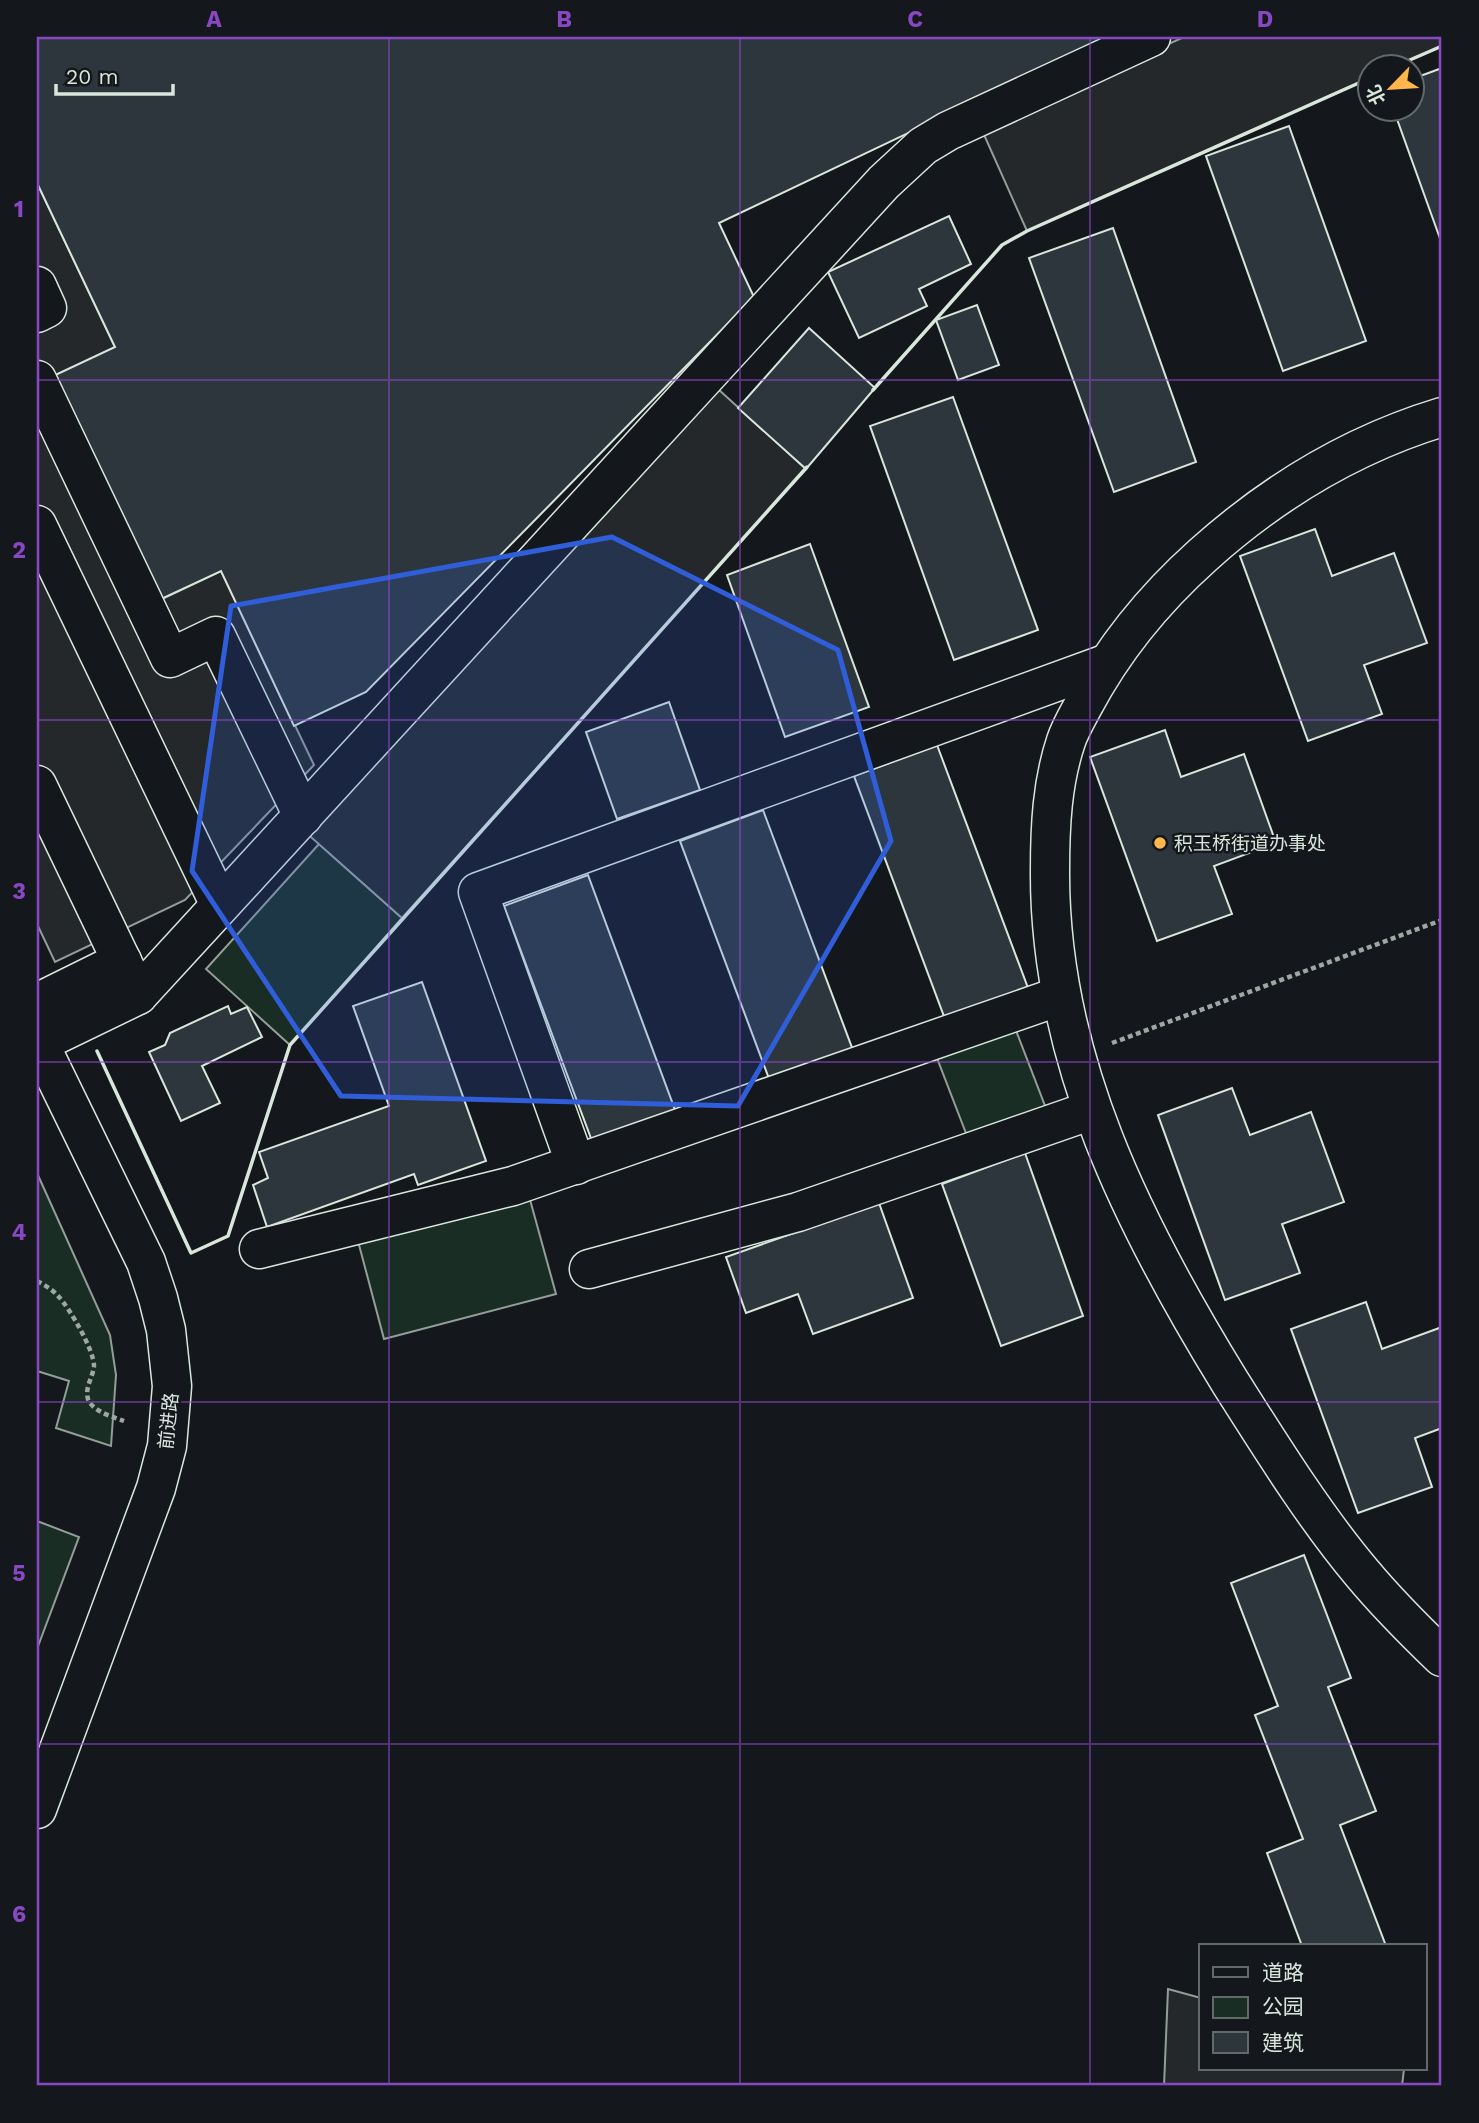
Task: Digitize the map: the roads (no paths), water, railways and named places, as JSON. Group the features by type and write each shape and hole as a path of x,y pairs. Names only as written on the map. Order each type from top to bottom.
{"street":[{"path":"38,1041 130,978 220,905 884,182 923,146 948,131 1151,37"},
{"path":"37,286 47,308 37,313"},
{"path":"37,380 170,658 216,636 303,816"},
{"path":"1442,417 1350,453 1291,488 1226,534 1145,613 1108,663 1067,736 1052,805 1050,883 1052,935 1060,996 1076,1056 1092,1110 1152,1247 1197,1327 1264,1435 1361,1573 1442,1657"},
{"path":"37,525 220,905"},
{"path":"576,1165 478,892 1108,663"},
{"path":"37,785 130,978"},
{"path":"37,1003 130,978"},
{"path":"259,1249 513,1186 1060,996"},
{"name":"前进路","path":"37,1809 49,1739 156,1488 167,1446 172,1386 166,1330 146,1262 38,1041"},
{"path":"589,1269 798,1212 1092,1110"}],"place":[{"name":"积玉桥街道办事处","path":"1160,843"}]}
